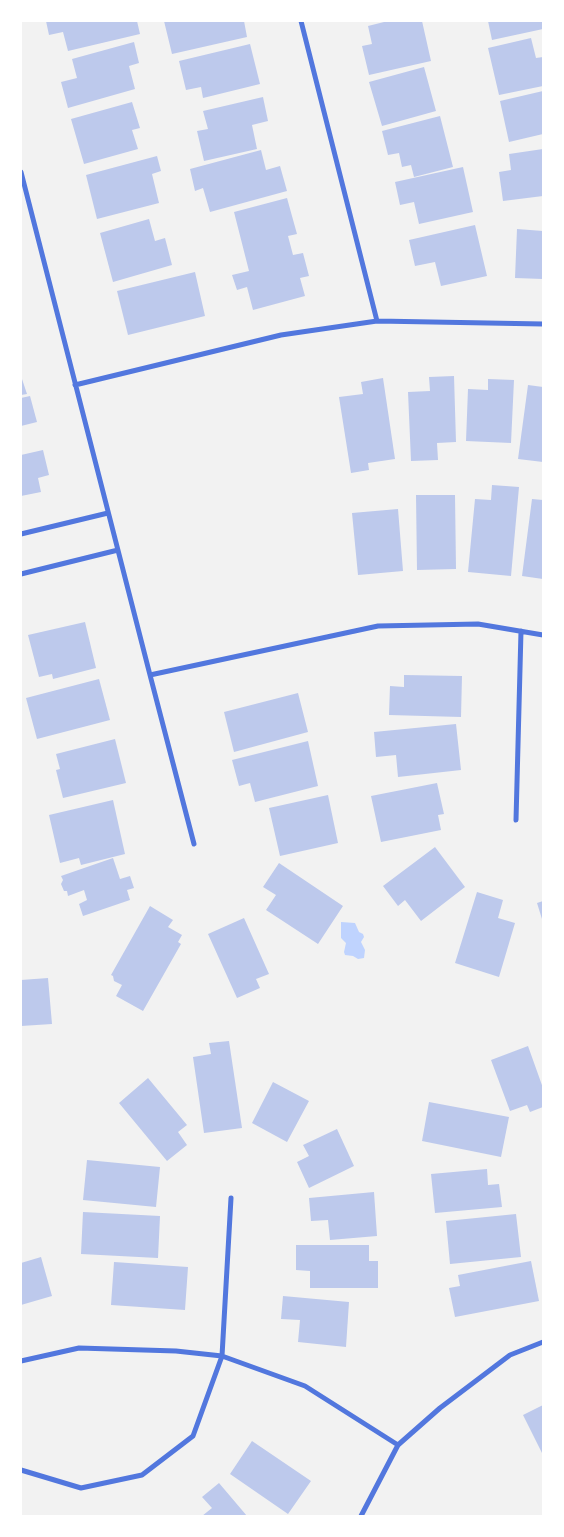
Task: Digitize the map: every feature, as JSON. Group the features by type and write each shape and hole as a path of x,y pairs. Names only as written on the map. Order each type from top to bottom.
{"street":[{"path":"301,21 377,321"},
{"path":"21,172 194,844"},
{"path":"75,385 281,335 377,321 543,324"},
{"path":"21,534 108,513"},
{"path":"21,574 118,550"},
{"path":"150,676 378,626 478,624 543,635"},
{"path":"516,820 521,631"},
{"path":"21,1470 80,1488 142,1475 193,1436 222,1356 231,1198"},
{"path":"361,1516 398,1445 440,1408 510,1355 543,1342"},
{"path":"21,1361 79,1348 176,1351 222,1356 305,1386 398,1445"}],"water":[{"path":"341,922 355,923 359,932 363,934 364,937 361,942 365,950 364,958 358,959 345,955 346,943 341,938"}],"building":[{"path":"46,21 137,21 140,34 68,51 63,32 49,35"},
{"path":"164,21 244,21 247,37 172,54"},
{"path":"388,21 422,21 431,61 369,75 362,46 372,44 368,26"},
{"path":"488,21 543,21 543,29 492,40"},
{"path":"531,38 536,58 543,57 543,86 499,95 488,48"},
{"path":"134,42 139,63 129,66 135,89 68,108 61,82 77,78 72,59"},
{"path":"250,44 260,84 203,98 201,87 186,90 179,61"},
{"path":"424,67 436,111 382,126 369,82"},
{"path":"543,91 543,134 509,142 500,101"},
{"path":"263,97 268,121 252,125 257,149 204,161 197,131 208,129 203,111"},
{"path":"132,102 140,128 132,130 138,149 84,164 71,119"},
{"path":"440,116 453,167 414,177 411,165 402,167 399,153 388,155 382,131"},
{"path":"543,149 543,196 503,201 499,172 511,170 509,154"},
{"path":"261,150 266,170 280,166 287,191 210,212 203,188 195,191 190,169"},
{"path":"157,156 161,171 152,174 159,203 97,219 86,175"},
{"path":"463,167 473,212 419,224 414,202 400,205 395,182"},
{"path":"287,198 297,234 288,236 293,255 303,253 309,276 300,278 305,296 253,310 247,287 237,290 232,275 249,271 234,212"},
{"path":"149,219 155,241 165,238 172,265 113,282 100,233"},
{"path":"475,225 487,276 441,286 435,262 415,266 409,240"},
{"path":"517,229 543,231 543,279 515,278"},
{"path":"195,272 205,316 128,335 117,291"},
{"path":"21,376 27,394 21,395"},
{"path":"454,376 456,442 437,443 438,460 411,461 408,392 430,391 429,377"},
{"path":"383,378 395,459 368,463 369,470 351,473 339,397 363,394 361,382"},
{"path":"488,379 514,380 511,443 466,441 468,389 488,390"},
{"path":"528,385 543,387 543,462 518,459"},
{"path":"30,396 37,422 21,426 21,398"},
{"path":"43,450 49,475 38,478 41,492 21,496 21,455"},
{"path":"492,485 519,487 511,576 468,572 475,499 491,500"},
{"path":"416,495 455,495 456,569 417,570"},
{"path":"532,499 543,500 543,579 522,576"},
{"path":"398,509 403,571 358,575 352,513"},
{"path":"85,622 96,668 53,679 52,674 39,677 28,635"},
{"path":"404,675 462,676 461,717 389,715 390,686 404,687"},
{"path":"99,679 110,720 37,739 26,698"},
{"path":"298,693 308,732 234,752 224,712"},
{"path":"456,724 461,770 398,777 396,755 376,757 374,732"},
{"path":"115,739 126,783 63,798 56,770 60,769 56,754"},
{"path":"308,741 318,786 255,802 250,783 239,786 232,760"},
{"path":"437,783 444,814 438,815 441,830 381,842 371,796"},
{"path":"328,795 338,843 280,856 269,808"},
{"path":"113,800 125,854 81,865 79,858 60,863 49,815"},
{"path":"435,847 465,887 421,921 405,900 398,906 383,886"},
{"path":"113,858 120,879 130,876 134,888 127,890 130,900 83,916 79,904 87,900 84,890 68,896 67,891 64,891 61,884 63,880 61,876"},
{"path":"279,863 343,906 318,944 266,910 276,895 263,887"},
{"path":"477,892 503,900 498,918 515,923 499,977 455,963"},
{"path":"543,901 543,919 542,919 537,903"},
{"path":"150,906 173,920 168,927 182,935 178,942 181,944 143,1011 116,996 122,985 114,981 111,975"},
{"path":"244,918 269,974 256,979 260,988 237,998 208,934"},
{"path":"48,978 52,1024 21,1026 21,980"},
{"path":"229,1041 242,1128 204,1133 193,1057 211,1054 209,1043"},
{"path":"528,1046 543,1088 543,1107 530,1112 527,1105 510,1111 491,1060"},
{"path":"148,1078 187,1125 178,1132 187,1145 167,1161 119,1103"},
{"path":"273,1082 309,1101 287,1142 252,1123"},
{"path":"429,1102 509,1117 501,1157 422,1141"},
{"path":"337,1129 354,1166 309,1188 297,1162 309,1156 303,1145"},
{"path":"87,1160 160,1167 156,1207 83,1200"},
{"path":"487,1169 488,1185 499,1184 502,1207 435,1213 431,1174"},
{"path":"374,1192 377,1236 330,1240 328,1220 311,1221 309,1198"},
{"path":"83,1212 160,1216 158,1258 81,1254"},
{"path":"516,1214 521,1257 450,1264 446,1221"},
{"path":"296,1245 369,1245 369,1261 378,1261 378,1288 310,1288 310,1271 296,1270"},
{"path":"41,1257 52,1296 21,1305 21,1263"},
{"path":"531,1261 539,1301 455,1317 449,1288 460,1286 458,1275"},
{"path":"114,1262 188,1267 185,1310 111,1305"},
{"path":"283,1296 349,1302 346,1347 298,1342 300,1320 281,1319"},
{"path":"543,1405 543,1455 523,1415"},
{"path":"252,1441 311,1481 288,1514 230,1474"},
{"path":"219,1483 247,1516 202,1516 212,1508 202,1497"}]}
